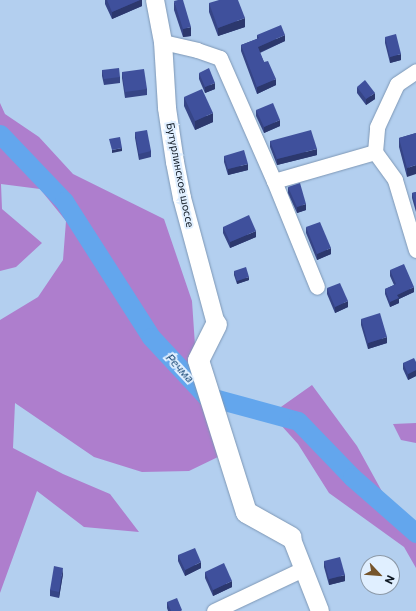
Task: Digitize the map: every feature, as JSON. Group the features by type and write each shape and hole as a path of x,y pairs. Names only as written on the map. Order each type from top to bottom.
{"highway":[{"path":"216,324 198,360 246,512 291,538"}],"main road":[{"name":"Бутурлинское шоссе","path":"155,0 162,42 167,108 175,162 182,198 216,324"},
{"path":"291,538 320,611"}],"street":[{"path":"162,42 197,50 220,58 274,181 317,287"},
{"path":"416,70 398,84 377,126 375,152 396,180 416,250"},
{"path":"274,181 375,152"},
{"path":"214,611 303,569"}],"shaded area":[{"path":"0,103 5,114 39,137 73,174 164,219 192,301 196,360 222,455 189,471 142,472 94,457 15,403 13,448 63,474 110,494 139,532 84,527 37,491 0,593 0,320 38,297 63,260 66,221 40,189 1,184 2,209 42,243 16,267 0,271"},
{"path":"312,385 357,446 395,515 416,533 416,568 404,547 329,493 298,444 271,414"},
{"path":"416,423 416,443 401,440 393,424"}],"building":[{"path":"107,0 140,0 112,12"},
{"path":"183,0 191,27 183,29 174,1"},
{"path":"219,0 238,0 245,18 218,28 209,3"},
{"path":"281,25 285,35 258,47 264,62 268,61 276,79 257,87 241,45 259,38 257,35"},
{"path":"396,34 401,54 390,57 385,37"},
{"path":"119,68 120,77 104,79 102,70"},
{"path":"209,68 215,83 205,87 199,73"},
{"path":"144,69 147,89 125,92 122,72"},
{"path":"365,80 375,93 366,99 357,87"},
{"path":"202,89 213,113 195,121 184,97"},
{"path":"273,103 280,120 264,127 256,110"},
{"path":"147,130 151,151 139,154 135,132"},
{"path":"311,130 317,149 277,159 270,141"},
{"path":"416,133 416,165 407,168 399,138"},
{"path":"120,137 122,148 112,150 109,139"},
{"path":"244,150 248,164 228,169 224,156"},
{"path":"300,183 306,204 297,207 288,187"},
{"path":"416,192 416,207 412,193"},
{"path":"249,215 256,231 230,242 223,227"},
{"path":"320,222 331,248 317,254 306,227"},
{"path":"404,264 414,287 397,295 399,298 390,302 385,289 396,284 390,270"},
{"path":"246,267 249,277 237,281 234,271"},
{"path":"340,283 348,301 335,307 327,288"},
{"path":"380,313 387,337 368,343 361,319"},
{"path":"414,358 416,362 416,370 408,374 403,363"},
{"path":"195,548 201,562 185,570 178,555"},
{"path":"340,557 345,575 329,579 324,561"},
{"path":"224,563 232,581 213,590 205,572"},
{"path":"54,566 63,568 59,592 50,590"},
{"path":"177,598 182,610 171,611 167,602"}],"waterway":[{"name":"Речма","path":"0,134 64,201 151,337 206,396 298,421 352,477 416,533"}]}
